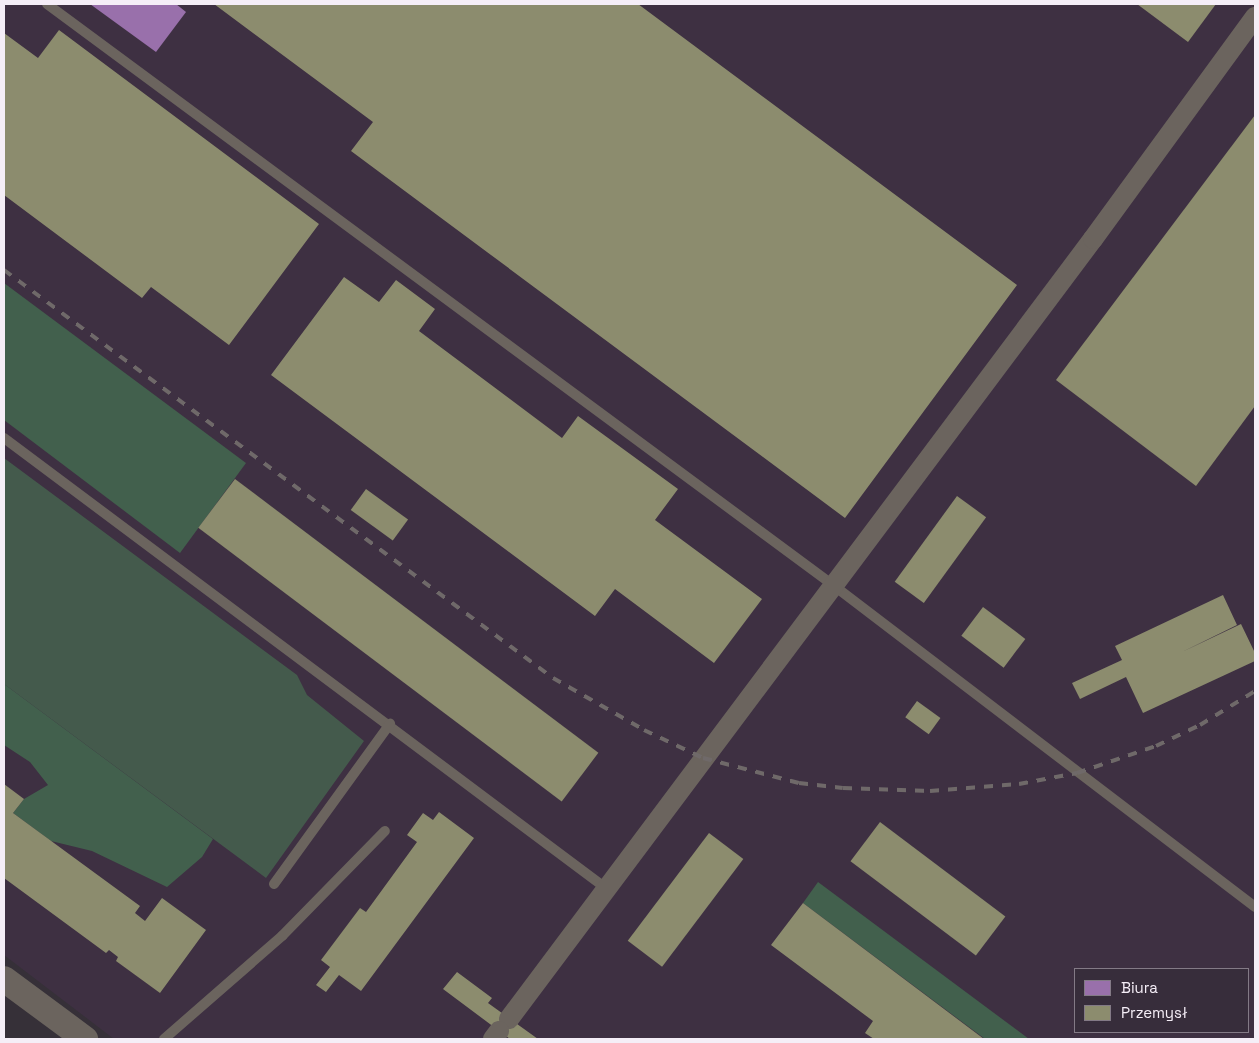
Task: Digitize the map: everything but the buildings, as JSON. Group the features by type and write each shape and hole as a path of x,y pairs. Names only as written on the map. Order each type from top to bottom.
{"street":[{"path":"497,1033 607,889 1255,17"},
{"path":"4,979 85,1039"}],"lane":[{"path":"46,4 833,585 1255,907"},
{"path":"4,438 390,724 607,889"},
{"path":"274,884 390,724"},
{"path":"164,1039 282,936 386,831"}],"shaded area":[{"path":"4,4 1255,4 1255,1039 114,1039 4,955"}],"green space":[{"path":"4,283 246,463 180,553 4,420"},
{"path":"4,458 297,675 307,695 364,741 266,878 4,684"},
{"path":"4,684 213,839 202,857 167,887 92,851 51,841 13,813 24,799 48,785 30,762 4,745"},
{"path":"818,882 1029,1039 985,1039 803,903"}],"railway":[{"path":"4,270 553,678 644,730 703,758 799,783 843,788 930,791 1019,784 1077,773 1156,746 1200,725 1255,691"}]}
